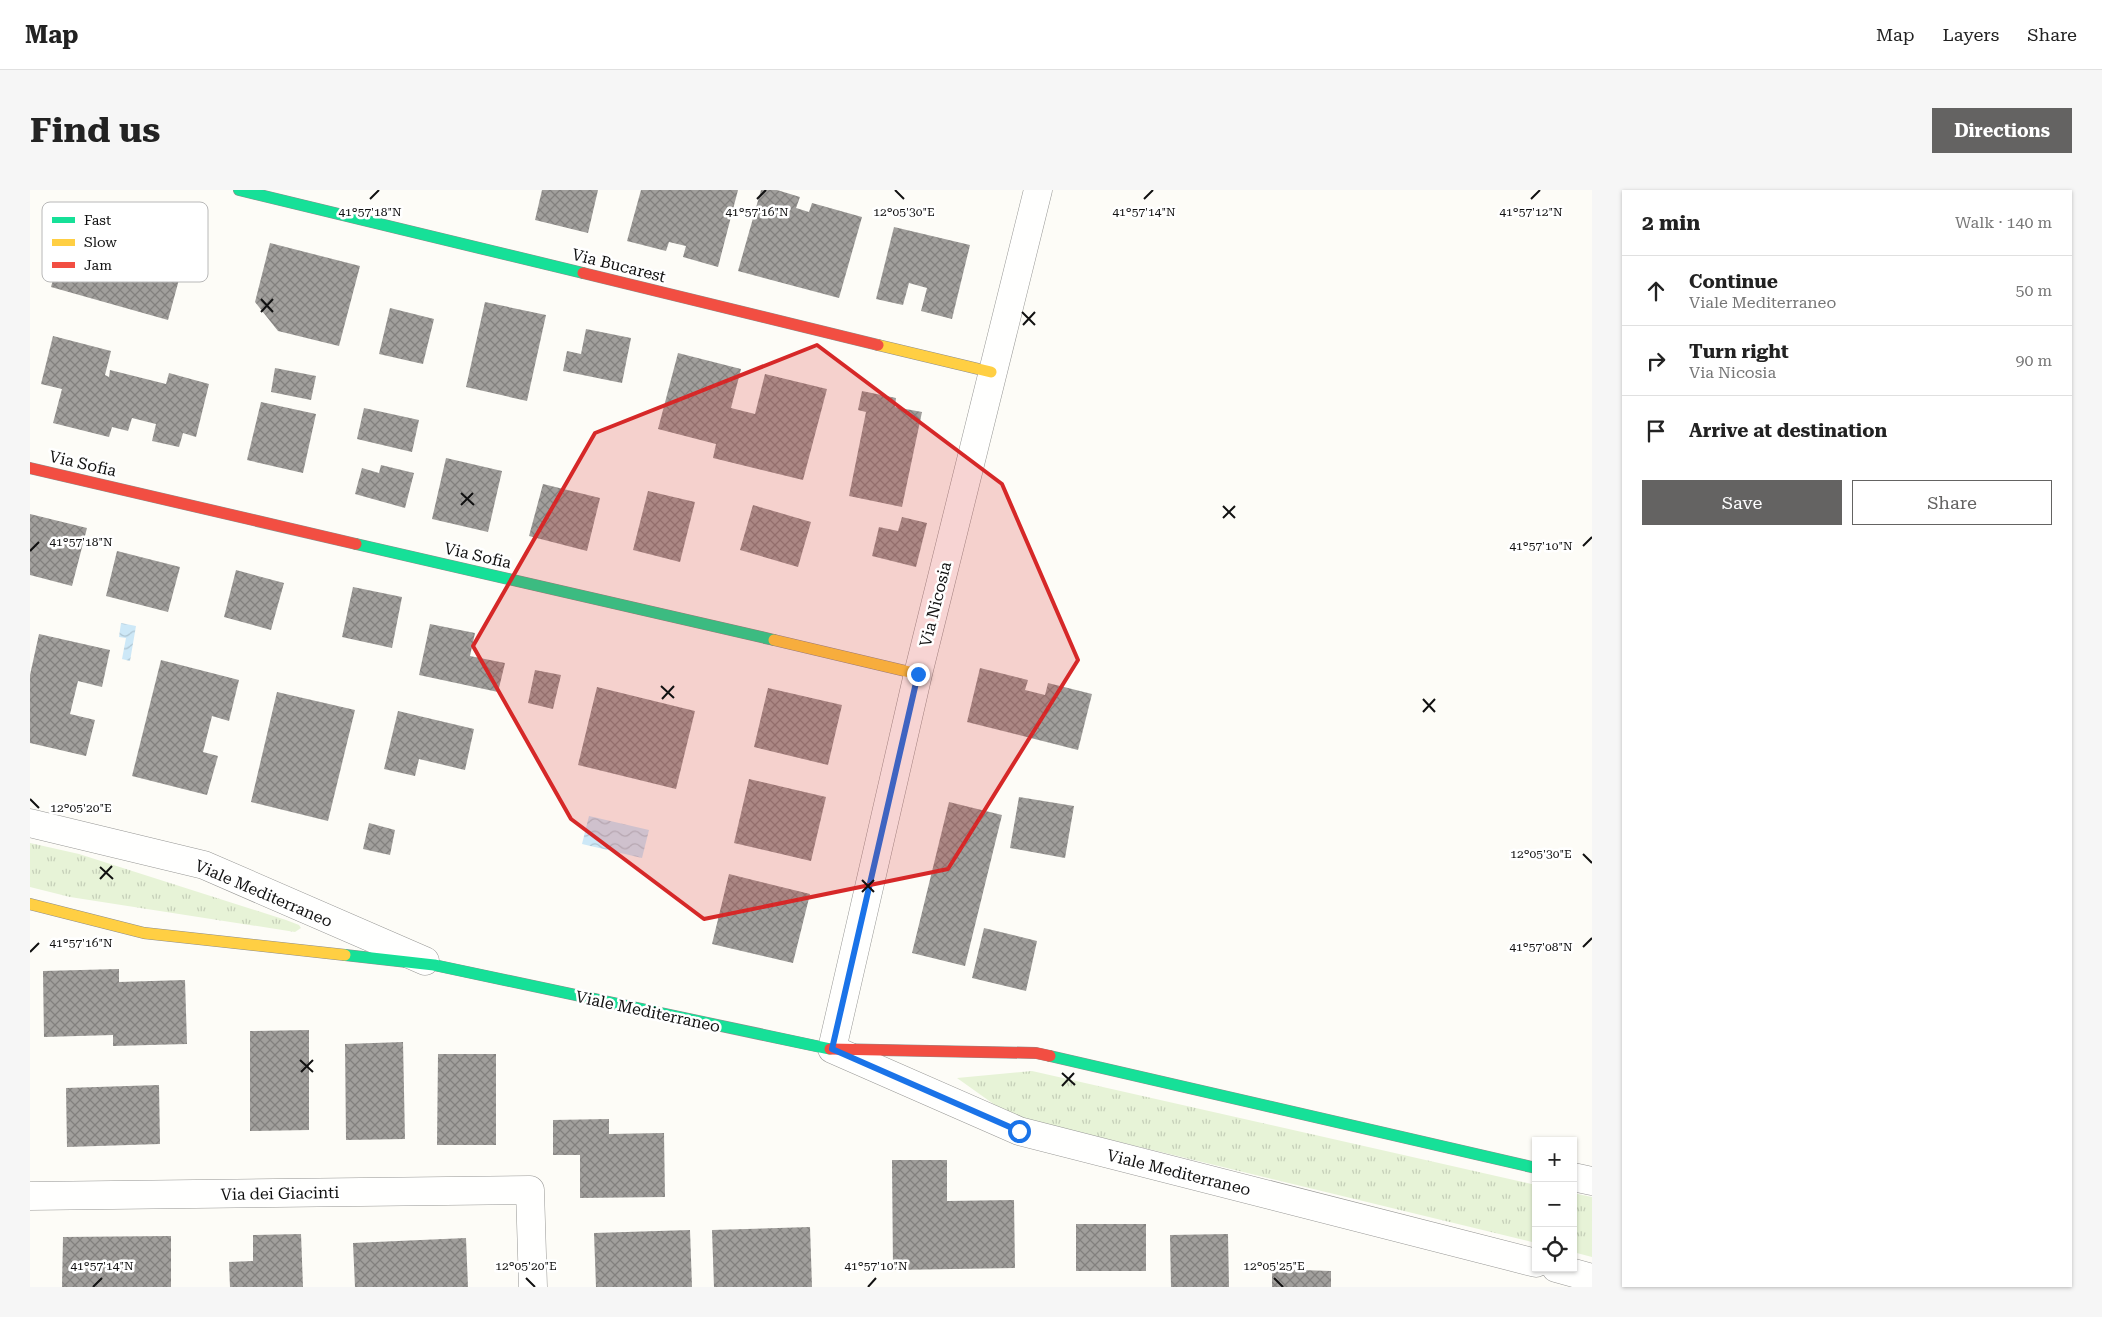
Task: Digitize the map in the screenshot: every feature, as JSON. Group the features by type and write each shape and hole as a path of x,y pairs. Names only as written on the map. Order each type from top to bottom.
{"street":[{"name":"Via Bucarest","path":"239,190 991,372"},
{"name":"Via Nicosia","path":"832,1049 918,674 991,372 1038,190"},
{"name":"Via Sofia","path":"30,468 918,674"},
{"name":"Viale Mediterraneo","path":"30,823 204,865 434,965"},
{"name":"Viale Mediterraneo","path":"30,904 144,933 434,965 832,1049 1036,1053 1532,1167"},
{"name":"Viale Mediterraneo","path":"832,1049 1019,1131 1532,1262"},
{"path":"1577,1178 1592,1182"},
{"name":"Via dei Giacinti","path":"30,1196 530,1190 532,1287"},
{"path":"1570,1272 1592,1278"}],"highlighted area":[{"path":"817,345 1002,484 1078,660 948,869 704,919 571,819 473,646 595,433"}],"green space":[{"path":"30,843 79,854 286,920 299,925 301,928 295,932 70,897 30,887"},
{"path":"1032,1071 1532,1184 1532,1242 1009,1115 957,1078"},
{"path":"1577,1194 1592,1197 1592,1257 1577,1253"}],"water":[{"path":"121,623 136,626 130,661 122,659 126,638 119,637"},
{"path":"589,816 649,830 642,858 582,844"}],"building":[{"path":"542,190 598,190 588,233 535,220"},
{"path":"641,190 738,190 718,267 683,257 686,246 669,242 666,251 627,241"},
{"path":"761,190 777,190 800,197 796,208 809,212 812,203 862,217 839,298 738,271"},
{"path":"894,227 970,245 952,319 921,311 927,288 909,283 903,305 876,299"},
{"path":"270,243 360,266 339,346 278,331 255,302"},
{"path":"52,282 178,282 168,320 51,287"},
{"path":"485,302 546,315 527,401 466,387"},
{"path":"390,308 434,319 423,364 379,354"},
{"path":"586,329 631,338 622,383 563,371 567,351 581,354"},
{"path":"53,336 111,351 105,375 109,377 110,370 166,384 169,373 209,384 196,437 183,433 179,447 152,441 156,424 132,418 128,431 112,427 109,437 53,423 62,389 41,384"},
{"path":"678,353 741,369 731,408 755,414 765,374 827,389 803,480 713,458 716,444 658,429"},
{"path":"275,368 316,376 311,400 271,392"},
{"path":"862,391 896,398 895,407 922,412 902,507 849,496 866,412 858,410"},
{"path":"261,402 316,414 303,473 247,460"},
{"path":"364,408 419,420 412,452 357,439"},
{"path":"446,458 502,471 488,532 432,519"},
{"path":"381,465 414,473 405,508 355,494 362,468 379,473"},
{"path":"543,484 600,498 587,551 529,536"},
{"path":"648,491 695,502 680,562 633,550"},
{"path":"753,505 811,522 798,567 740,550"},
{"path":"30,514 87,528 72,586 30,575"},
{"path":"902,517 927,523 916,567 872,556 879,527 898,531"},
{"path":"117,551 180,567 168,612 106,596"},
{"path":"236,570 284,583 271,630 224,617"},
{"path":"353,587 402,597 392,648 342,637"},
{"path":"430,624 475,633 470,656 505,663 498,692 419,675"},
{"path":"39,634 110,650 102,687 78,681 70,714 95,720 86,756 30,743 30,675"},
{"path":"161,660 239,680 229,721 212,716 203,752 218,756 207,795 132,776"},
{"path":"980,668 1028,680 1025,690 1045,695 1048,683 1092,694 1078,750 967,722"},
{"path":"535,670 561,675 553,709 528,703"},
{"path":"597,687 695,711 676,789 578,765"},
{"path":"768,688 842,705 828,765 754,747"},
{"path":"277,692 355,710 328,821 251,802"},
{"path":"398,711 474,729 465,770 419,759 415,776 384,769"},
{"path":"749,779 826,797 811,861 734,843"},
{"path":"1019,797 1074,806 1065,858 1010,848"},
{"path":"949,802 1002,815 965,966 912,953"},
{"path":"369,823 395,830 390,855 363,849"},
{"path":"729,874 810,894 793,963 712,944"},
{"path":"984,928 1037,941 1026,991 972,978"},
{"path":"119,969 119,982 185,980 187,1044 113,1046 113,1035 44,1037 43,971"},
{"path":"309,1030 309,1130 250,1131 250,1031"},
{"path":"403,1042 405,1139 346,1140 345,1044"},
{"path":"438,1054 496,1054 496,1145 437,1145"},
{"path":"159,1085 160,1144 67,1147 66,1088"},
{"path":"609,1119 609,1134 664,1133 665,1197 580,1198 580,1155 553,1155 553,1120"},
{"path":"892,1160 947,1160 947,1201 1014,1200 1015,1268 893,1270"},
{"path":"1076,1224 1146,1224 1146,1271 1076,1271"},
{"path":"810,1227 812,1287 714,1287 712,1230"},
{"path":"690,1230 692,1287 596,1287 594,1233"},
{"path":"301,1234 303,1287 230,1287 229,1262 253,1261 253,1235"},
{"path":"1228,1234 1229,1287 1171,1287 1170,1235"},
{"path":"171,1236 171,1287 62,1287 63,1237"},
{"path":"466,1238 468,1287 355,1287 353,1243"},
{"path":"1272,1269 1331,1271 1331,1287 1272,1287"}],"traffic: fast":[{"path":"239,190 583,273"},
{"path":"356,544 774,640"},
{"path":"345,955 434,965 830,1049"},
{"path":"1050,1056 1532,1167"}],"traffic: slow":[{"path":"878,345 991,372"},
{"path":"774,640 918,674"},
{"path":"30,904 144,933 345,955"}],"traffic: jam":[{"path":"583,273 878,345"},
{"path":"30,468 356,544"},
{"path":"830,1049 1036,1053 1050,1056"}],"route":[{"path":"918,674 832,1049 1019,1131"}]}
